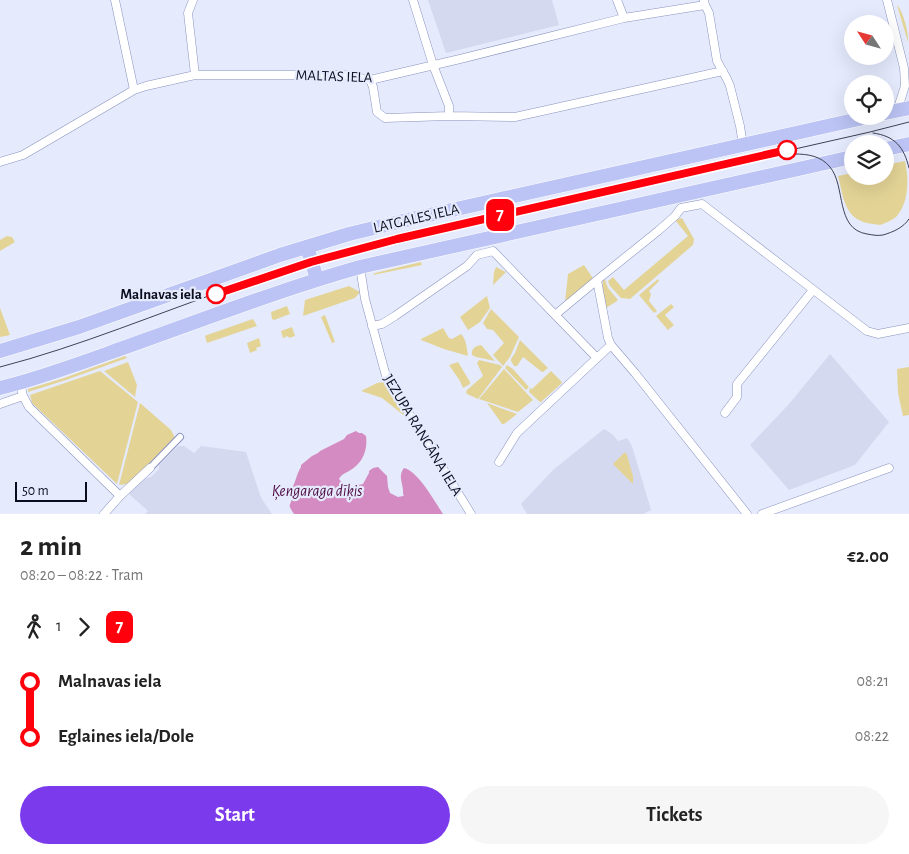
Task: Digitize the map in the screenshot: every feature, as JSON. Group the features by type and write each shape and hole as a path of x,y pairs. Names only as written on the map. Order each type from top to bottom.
{"highway":[{"name":"LATGALES IELA","path":"0,351 79,327 263,261 349,234 844,122"},
{"path":"894,148 909,144"},
{"path":"0,388 22,390 127,347 317,279 360,267 483,246 691,199 844,159"},
{"path":"307,247 317,279"}],"street":[{"path":"115,0 134,90"},
{"path":"193,0 188,14 195,75"},
{"path":"413,0 433,65 449,106 449,116"},
{"path":"617,0 624,18"},
{"path":"887,0 907,82 897,111"},
{"path":"704,3 709,13 717,61 724,72 732,94 743,145"},
{"name":"MALTAS IELA","path":"0,162 23,154 134,90 146,86 195,75 217,74 344,75 370,80 624,18 704,3"},
{"path":"370,80 377,112 385,118 449,116 516,117 724,72"},
{"path":"0,154 12,158"},
{"path":"555,315 670,221 691,199 708,208 867,332 878,334 909,328"},
{"path":"372,326 382,324 395,316 467,266 483,246 493,251 597,358"},
{"name":"JEZUPA RANCĀNA IELA","path":"360,267 365,299 386,376 471,514"},
{"path":"597,280 611,345 747,514"},
{"path":"725,413 737,397 737,384 813,290"},
{"path":"499,462 518,433 611,345"},
{"path":"0,404 22,390 29,407 120,496"},
{"path":"104,514 180,437"},
{"path":"762,514 889,468"}],"shaded area":[{"path":"428,0 552,0 559,25 446,53"},
{"path":"897,5 905,22 908,42"},
{"path":"905,161 907,190 901,210 897,216 880,225 857,219 846,205 838,176 844,175 844,185 894,185 894,163"},
{"path":"682,218 694,239 693,245 630,299 621,298 608,281 613,277 624,290 688,236 675,220"},
{"path":"7,236 12,237 15,242 0,251 0,240"},
{"path":"421,262 422,265 373,275 375,273"},
{"path":"584,265 594,280 565,302 568,274"},
{"path":"496,267 506,272 493,285 494,272"},
{"path":"658,279 659,281 649,291 651,294 649,301 657,311 654,313 639,295"},
{"path":"603,280 605,280 608,288 618,300 606,308 602,290"},
{"path":"349,286 360,292 355,298 303,316 305,300"},
{"path":"487,296 490,308 480,322 468,330 460,317"},
{"path":"671,304 674,307 665,315 674,325 668,330 656,316"},
{"path":"287,306 290,314 272,319 271,312"},
{"path":"0,308 10,335 0,337"},
{"path":"491,309 519,337 510,357 503,366 493,355 504,343 493,330 487,329 483,323"},
{"path":"325,315 335,342 332,343 321,317"},
{"path":"253,319 257,326 207,343 205,336"},
{"path":"292,327 295,336 283,338 281,331"},
{"path":"443,328 449,338 452,339 461,334 463,336 468,356 421,340"},
{"path":"259,338 261,346 250,353 247,343"},
{"path":"520,340 548,368 542,372 523,357 517,366 514,366 511,359"},
{"path":"481,345 495,361 472,355 474,348"},
{"path":"830,354 889,422 855,465 789,490 750,445 789,404"},
{"path":"125,356 127,358 28,392 28,389"},
{"path":"479,360 502,367 478,399 466,392 483,376 477,363"},
{"path":"128,362 137,385 135,397 104,371"},
{"path":"458,362 470,382 470,384 463,388 449,365"},
{"path":"507,365 529,387 526,390 505,368"},
{"path":"909,367 909,415 903,416 898,393 897,369"},
{"path":"504,369 533,400 518,412 479,399"},
{"path":"100,371 138,402 117,484 32,403 30,395"},
{"path":"551,371 562,383 540,402 529,392 530,388 532,389"},
{"path":"383,382 386,383 407,418 382,398 361,391"},
{"path":"140,403 171,430 175,438 128,484 119,485"},
{"path":"487,403 517,414 502,424"},
{"path":"604,429 618,441 627,438 632,446 651,510 643,514 527,514 521,504 553,470"},
{"path":"178,446 184,446 194,453 201,446 246,452 260,495 272,514 145,514 148,511 128,493 143,479 151,477 159,469 159,465"},
{"path":"625,452 633,476 633,484 613,464"}],"water":[{"name":"Ķengaraga dīķis","path":"356,431 366,436 365,452 361,461 354,468 340,477 339,479 343,484 348,487 357,487 363,484 369,471 378,467 387,476 390,493 398,497 403,496 401,474 404,468 415,475 443,514 294,514 290,507 292,498 290,492 301,465 320,451"}],"tram line":[{"path":"0,367 90,339 257,279 357,249 909,122"},
{"path":"873,133 893,140 901,148 909,168"},
{"name":"7","path":"216,294 356,249 787,150"},
{"path":"795,154 814,156 823,160 830,167 835,175 845,216 857,230 867,234 883,235 904,225 909,219"}],"place":[{"name":"Malnavas iela","path":"216,294"}]}
